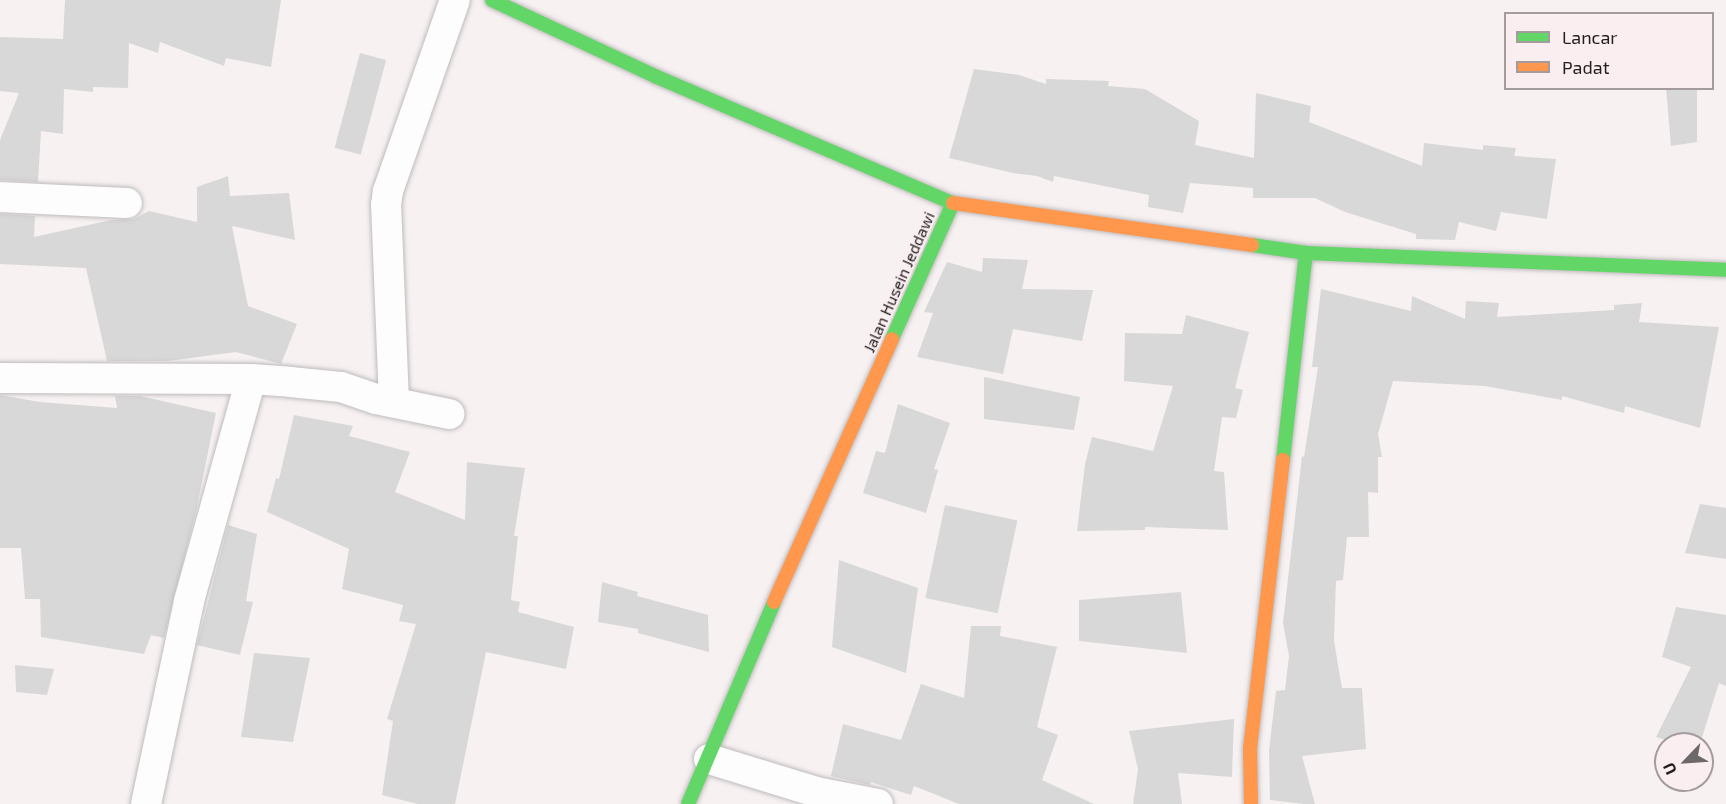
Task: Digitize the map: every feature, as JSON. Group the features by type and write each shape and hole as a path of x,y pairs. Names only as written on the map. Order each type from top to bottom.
{"street":[{"path":"394,402 386,205 388,190 454,0"},
{"name":"Jalan Husein Jeddawi","path":"492,0 668,81 953,203 807,526 688,804"},
{"path":"0,197 127,203"},
{"path":"953,203 1306,253 1726,270"},
{"path":"1251,804 1250,749 1306,253"},
{"path":"0,378 121,381 251,379 341,387 449,414"},
{"path":"146,804 189,601 251,379"},
{"path":"709,759 816,792 878,804"}],"building":[{"path":"65,0 281,0 271,67 226,58 224,66 160,42 158,53 129,43 128,88 93,87 93,92 64,89 63,134 41,131 38,182 0,180 0,140 19,93 0,91 0,37 63,39"},
{"path":"360,53 386,60 361,155 335,148"},
{"path":"974,69 1019,75 1046,84 1046,79 1109,81 1108,86 1145,89 1199,121 1195,145 1254,158 1256,93 1311,106 1309,122 1422,166 1424,143 1483,150 1483,145 1516,148 1514,156 1556,159 1547,219 1501,212 1496,231 1459,222 1455,240 1416,239 1416,234 1345,212 1315,198 1253,198 1253,188 1190,183 1183,213 1148,207 1149,195 1054,176 1053,182 1037,176 1013,173 949,158"},
{"path":"1666,90 1697,90 1697,142 1671,146"},
{"path":"228,176 230,196 289,193 295,240 232,226 248,306 297,324 281,364 236,352 168,361 107,361 86,268 0,264 0,214 35,216 34,237 111,220 134,219 149,211 197,222 197,187"},
{"path":"983,258 1028,260 1022,289 1093,290 1082,341 1013,329 1003,374 917,357 933,313 924,312 947,262 982,272"},
{"path":"1321,289 1411,311 1412,296 1465,319 1466,301 1499,303 1497,317 1614,310 1614,305 1642,303 1639,322 1719,327 1700,428 1625,406 1624,413 1562,396 1562,400 1485,386 1393,381 1378,434 1382,457 1378,457 1378,493 1368,492 1369,537 1347,537 1343,580 1336,581 1334,640 1342,688 1362,688 1366,749 1302,756 1315,804 1304,804 1270,800 1269,750 1276,691 1285,690 1289,656 1283,623 1302,456 1304,457 1318,367 1312,367"},
{"path":"1186,315 1249,332 1235,388 1243,390 1236,418 1222,417 1214,471 1224,472 1228,530 1145,527 1145,530 1077,531 1085,464 1092,437 1153,451 1173,386 1124,381 1125,333 1182,334"},
{"path":"984,377 1080,397 1074,430 984,419"},
{"path":"0,395 40,402 117,408 115,396 140,396 216,413 196,511 164,638 151,635 144,654 41,637 40,599 25,599 21,548 0,548"},
{"path":"898,404 950,423 934,469 938,470 926,513 863,493 876,451 885,453"},
{"path":"294,415 353,426 349,436 410,452 395,492 465,520 467,462 525,468 514,536 518,536 511,600 520,602 518,612 574,627 566,669 486,652 455,804 418,804 382,795 393,721 387,719 416,624 399,621 403,605 342,589 349,549 267,512 276,478 279,479"},
{"path":"1700,504 1726,508 1726,559 1685,553"},
{"path":"945,505 1017,520 998,613 925,598"},
{"path":"228,525 257,534 246,601 253,602 240,655 197,645"},
{"path":"839,560 918,588 906,673 832,647"},
{"path":"602,582 638,592 637,596 708,615 709,652 638,633 638,629 598,622"},
{"path":"1181,592 1187,653 1079,641 1079,600"},
{"path":"1676,607 1726,615 1726,686 1719,683 1704,732 1658,732 1691,667 1662,657"},
{"path":"971,626 1001,626 1000,636 1057,647 1037,727 1058,735 1042,780 1094,804 959,804 914,786 911,795 871,782 870,785 831,776 843,724 901,740 921,684 964,698"},
{"path":"254,653 310,658 293,742 241,737"},
{"path":"15,665 54,669 47,695 16,692"},
{"path":"1234,719 1232,777 1178,773 1182,804 1133,804 1138,769 1129,731"}],"traffic: fast":[{"path":"492,0 657,77 953,203 892,339"},
{"path":"1252,245 1306,253 1726,270"},
{"path":"1283,460 1306,253"},
{"path":"688,804 774,602"}],"traffic: slow":[{"path":"953,203 1252,245"},
{"path":"774,602 892,339"},
{"path":"1251,804 1250,749 1283,460"}]}
